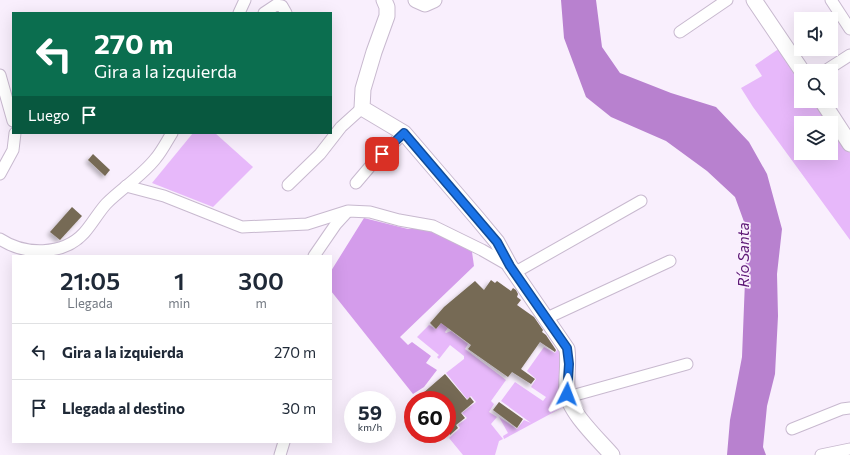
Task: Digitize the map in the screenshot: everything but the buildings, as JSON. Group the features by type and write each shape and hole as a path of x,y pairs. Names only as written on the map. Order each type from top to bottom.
{"main road":[{"path":"384,0 387,7 387,16 363,89 362,108 404,133 497,242 512,269 567,348 569,364 568,397 571,407 612,455"},
{"path":"416,0 425,4 434,0"},
{"path":"754,0 797,64"},
{"path":"827,108 850,144"}],"street":[{"path":"239,12 245,0"},
{"path":"680,32 727,0"},
{"path":"831,0 850,29"},
{"path":"266,12 276,5 282,6 285,12"},
{"path":"836,64 850,55"},
{"path":"0,75 12,117"},
{"path":"288,185 320,154 341,127 362,108"},
{"path":"356,183 373,163 404,133"},
{"path":"0,174 13,150 15,134"},
{"path":"0,239 11,246 34,252 45,252 65,245 83,234 106,205 155,159 171,134"},
{"path":"126,186 164,196 242,227 307,224 348,211 370,212 399,220 433,226 482,250 512,269 641,201"},
{"path":"315,255 336,224 348,211"},
{"path":"547,318 670,261"},
{"path":"568,397 687,364"},
{"path":"792,429 842,409 850,408"},
{"path":"280,455 284,443"},
{"path":"821,455 850,449"}],"shaded area":[{"path":"561,0 596,0 602,47 620,73 671,93 716,107 749,142 767,174 782,229 777,274 778,316 775,374 767,406 763,447 766,455 727,455 730,420 742,357 747,230 735,197 707,171 666,141 611,117 586,97 564,38"},
{"path":"780,48 794,69 794,108 820,108 825,116 794,116 794,160 838,160 838,135 850,153 850,240 753,107 741,88 762,76 755,65"},
{"path":"192,134 216,134 253,167 213,207 152,183"},
{"path":"364,218 408,229 417,228 434,231 442,234 472,252 474,266 400,337 408,345 412,342 431,356 426,363 437,370 424,387 418,391 411,391 332,292 332,269"},
{"path":"450,313 455,317 445,332 451,331 468,344 465,349 506,380 491,401 494,404 489,412 497,417 491,424 503,439 499,441 495,455 463,455 453,443 456,443 456,432 460,428 458,425 467,418 462,413 476,402 471,396 467,399 446,373 464,359 464,356 450,345 439,359 437,357 439,355 417,337 429,325 436,329"},
{"path":"561,345 567,405 504,439 503,436 508,433 499,417 517,429 524,420 531,423 501,401 515,382 543,401 546,397 531,387 536,379 527,371 544,347 555,353"}],"route":[{"path":"382,154 404,133 497,242 510,266 567,348 569,364 567,394"}],"water label":[{"name":"Río Santa","path":"744,255"}]}
